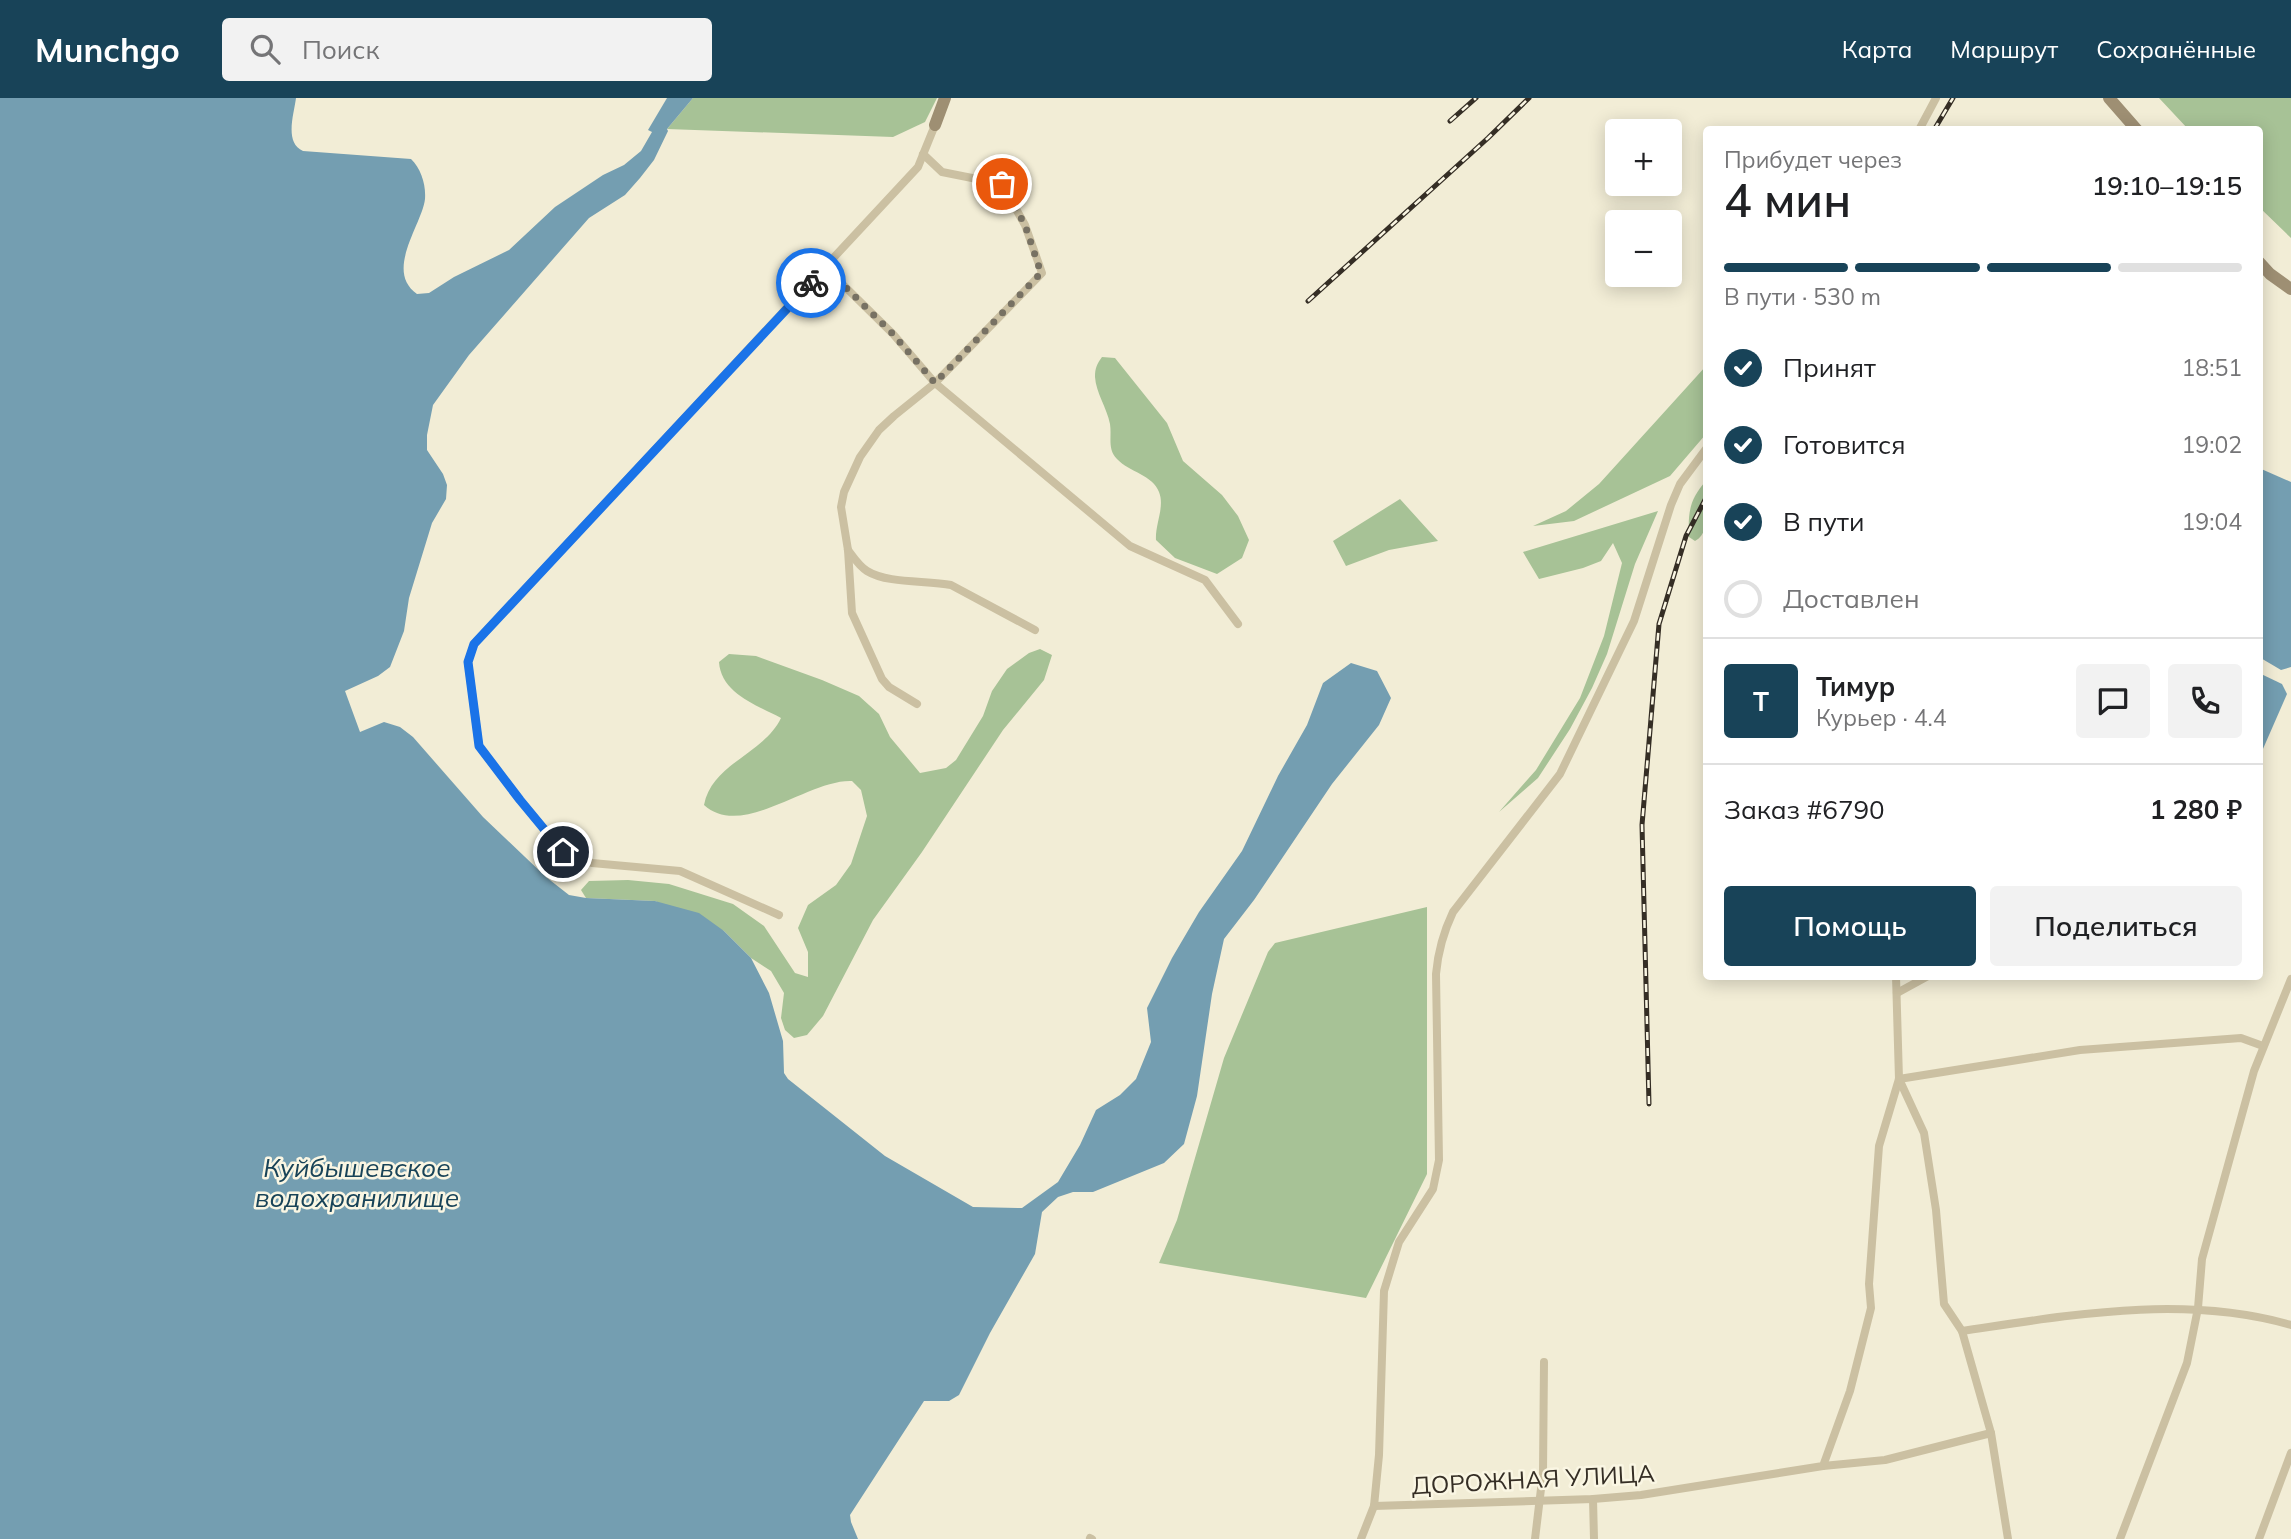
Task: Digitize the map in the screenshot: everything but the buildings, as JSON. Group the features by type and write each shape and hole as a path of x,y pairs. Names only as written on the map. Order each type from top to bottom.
{"street":[{"path":"779,915 680,871 592,863 563,852 479,746 468,662 474,644 918,167 945,98"},
{"path":"1921,126 1936,98"},
{"path":"2109,98 2134,126"},
{"path":"917,704 889,687 882,679 859,629 850,600 842,500 860,457 879,430 935,383 1041,273 1025,225 1002,184 942,172 923,155"},
{"path":"2263,266 2291,289"},
{"path":"826,268 893,334 935,383 1130,546 1205,580 1238,624"},
{"path":"1361,1539 1374,1506 1379,1455 1384,1291 1399,1242 1433,1189 1439,1160 1441,1140 1436,974 1443,932 1452,912 1560,774 1634,621 1680,484 1703,453"},
{"path":"848,550 869,573 882,578 951,585 1035,629"},
{"path":"2120,1539 2187,1363 2198,1308 2202,1259 2254,1071 2291,979"},
{"path":"1823,1466 1850,1391 1871,1308 1869,1284 1879,1146 1899,1079 1896,980"},
{"path":"1897,993 1921,980"},
{"path":"1899,1079 2080,1051 2241,1038 2263,1046"},
{"path":"1899,1079 1924,1133 1936,1210 1944,1304 1962,1331 1991,1433 2008,1539"},
{"path":"1962,1331 2093,1311 2198,1308 2267,1318 2291,1325"},
{"path":"1535,1539 1543,1472 1544,1362"},
{"name":"ДОРОЖНАЯ УЛИЦА","path":"1374,1506 1641,1495 1823,1466 1885,1460 1991,1433"},
{"path":"2259,1539 2291,1453"},
{"path":"1593,1499 1594,1539"}],"green space":[{"path":"693,98 937,98 925,122 893,137 667,129"},
{"path":"2159,98 2291,98 2291,238 2263,211 2263,126 2185,126"},
{"path":"1102,357 1115,358 1167,423 1183,461 1222,495 1238,516 1249,540 1242,558 1217,574 1175,558 1156,540 1161,504 1159,492 1152,482 1122,463 1112,451 1110,424 1095,377"},
{"path":"1703,369 1703,438 1670,476 1574,521 1533,526 1566,511 1599,484"},
{"path":"1703,485 1703,532 1695,541 1689,537 1689,514 1696,494"},
{"path":"1400,499 1438,541 1389,550 1346,566 1333,541"},
{"path":"1658,511 1635,564 1607,654 1592,688 1570,729 1538,778 1499,812 1536,770 1580,698 1604,636 1622,563 1613,543 1601,561 1539,579 1523,552"},
{"path":"1040,649 1052,655 1044,680 1003,730 873,920 823,1016 807,1035 794,1038 785,1030 781,1018 784,993 771,971 751,958 724,931 655,901 586,898 581,890 589,881 628,880 669,884 733,904 764,926 795,973 808,977 808,952 798,928 808,905 836,885 851,864 867,816 861,790 852,781 835,783 756,812 737,816 719,814 704,805 717,779 763,741 781,718 751,703 733,690 721,673 719,662 729,654 756,656 859,696 879,714 890,737 920,773 946,768 956,760 983,716 992,691 1007,669 1029,653"},
{"path":"1427,907 1427,1174 1366,1298 1159,1263 1177,1220 1224,1058 1268,952 1275,943"}],"water":[{"name":"Куйбышевское водохранилище","path":"0,98 296,98 292,135 297,147 303,151 411,159 418,167 424,182 425,199 404,261 408,284 417,294 429,293 454,277 509,250 555,207 603,175 624,165 641,151 652,132 648,130 667,98 693,98 667,129 654,160 640,178 625,195 589,218 469,355 433,405 427,450 443,474 447,485 446,499 432,523 409,598 404,631 390,667 378,676 345,691 360,732 384,722 400,727 413,737 483,817 546,877 569,895 655,901 699,913 724,931 751,958 769,993 783,1041 784,1073 788,1079 885,1156 973,1207 1022,1208 1058,1182 1080,1145 1096,1110 1120,1095 1136,1079 1151,1042 1147,1008 1199,912 1242,851 1278,776 1307,725 1323,683 1351,663 1377,671 1391,698 1379,725 1332,784 1254,900 1224,939 1212,994 1197,1096 1184,1144 1164,1163 1093,1192 1073,1192 1058,1197 1042,1212 1035,1254 990,1333 959,1395 949,1401 924,1401 850,1515 858,1539 0,1539"},
{"path":"2263,470 2291,482 2291,667 2281,670 2263,659"},
{"path":"2263,675 2282,684 2287,694 2263,749"}],"railway":[{"path":"1450,121 1476,98"},
{"path":"1308,301 1529,98"},
{"path":"1936,126 1953,98"},
{"path":"1649,1104 1642,825 1659,624 1686,536 1703,504"}],"way so far":[{"path":"811,283 826,268 893,334 935,383 1041,273 1025,225 1002,184"}],"route":[{"path":"563,852 479,746 468,662 474,644 811,283"}]}
